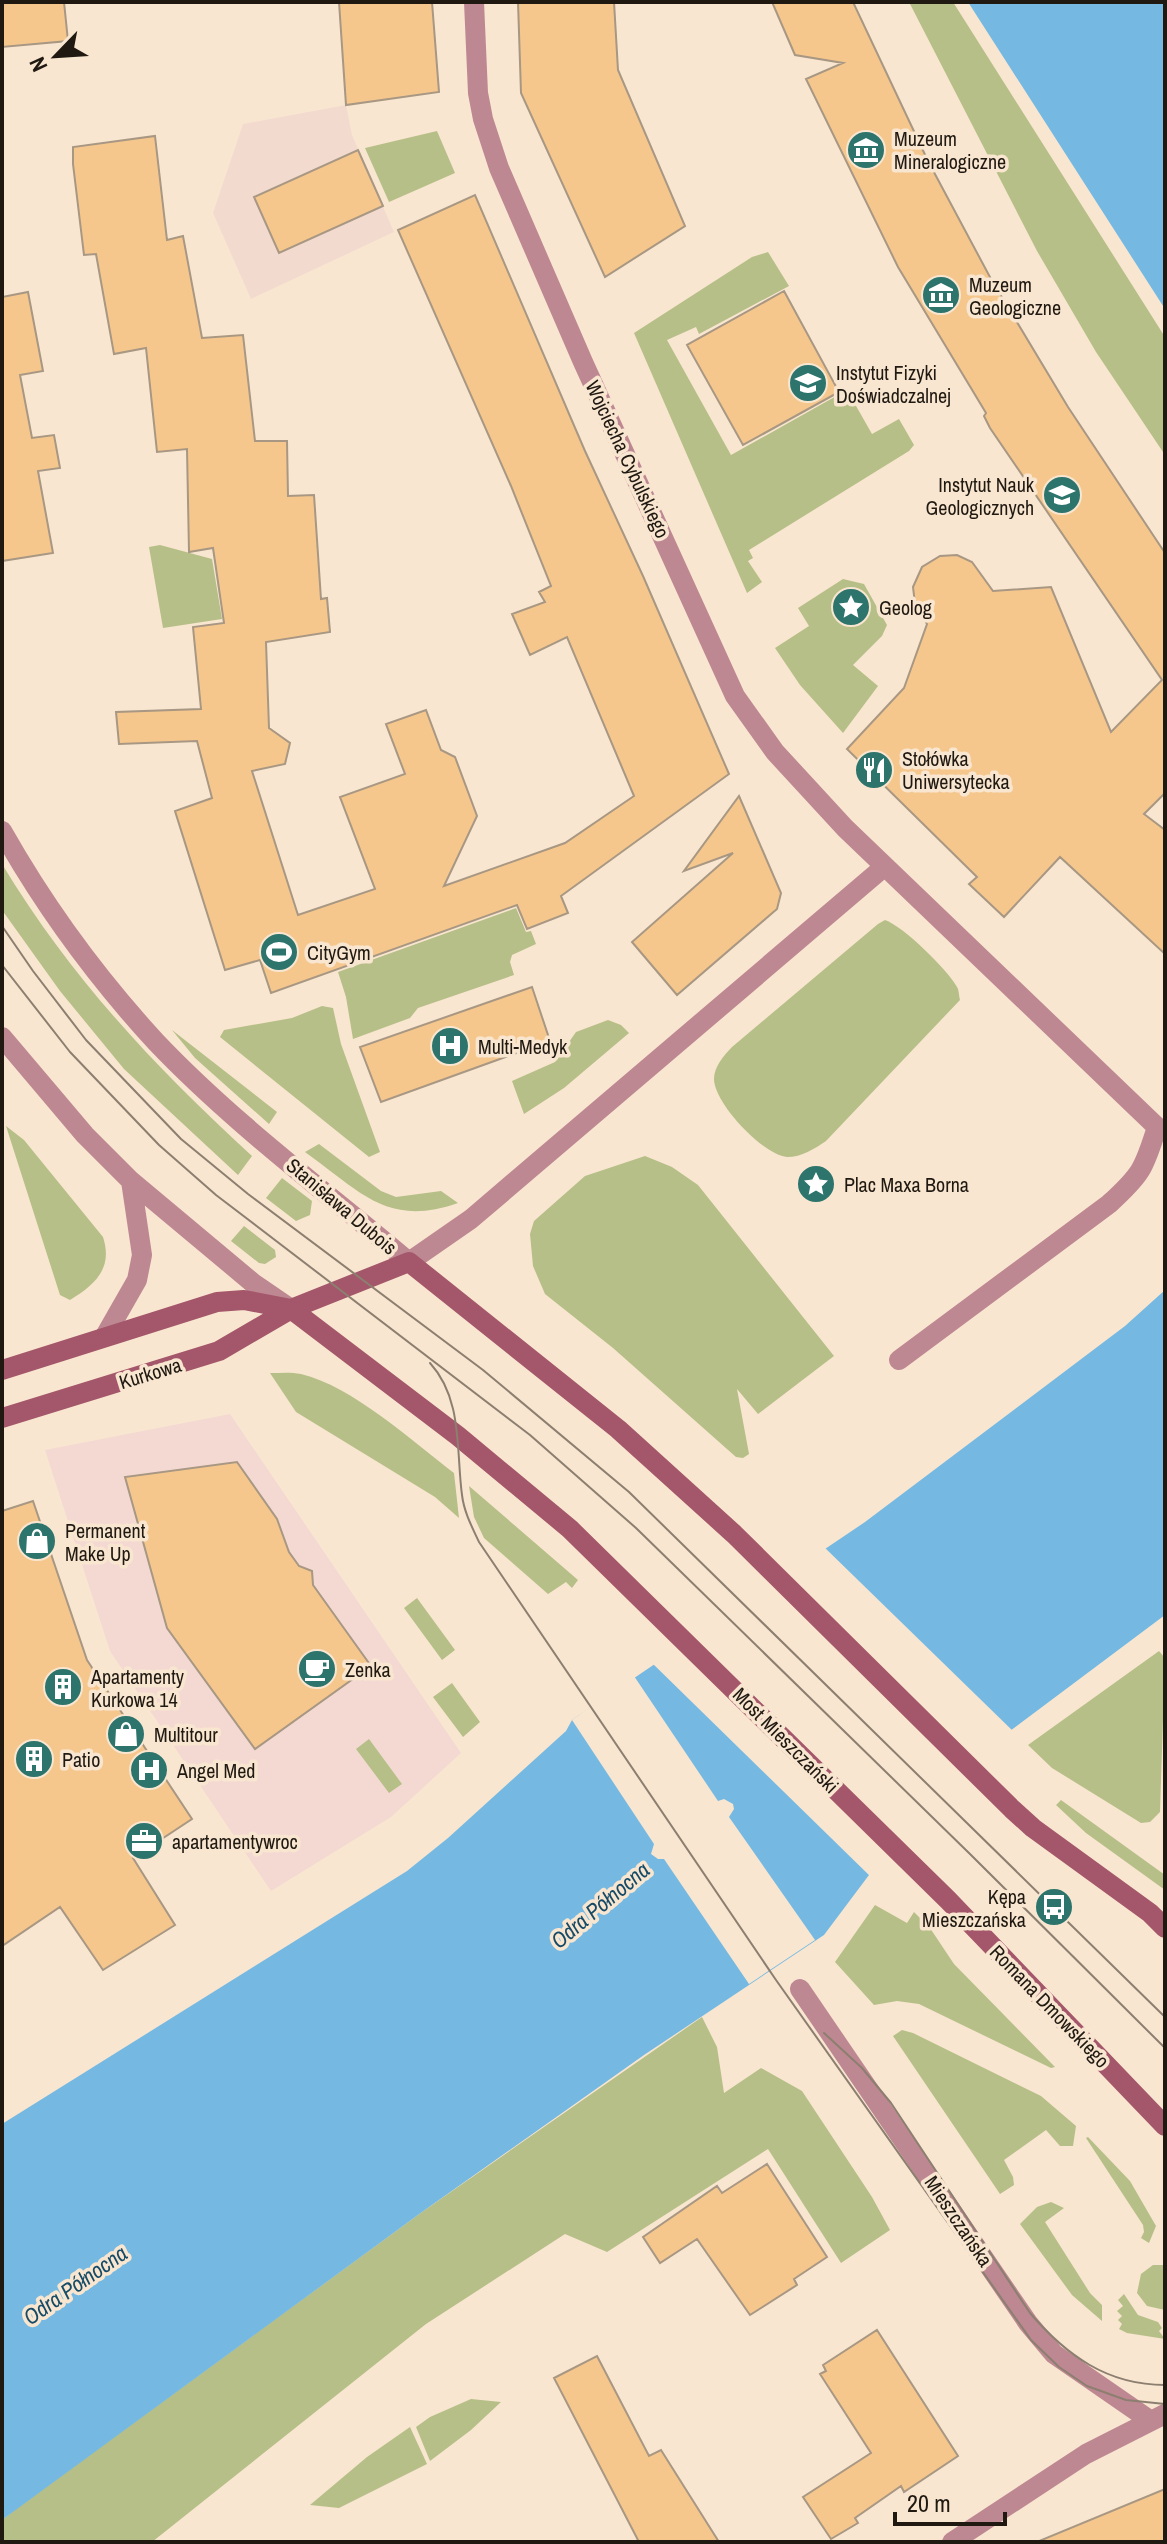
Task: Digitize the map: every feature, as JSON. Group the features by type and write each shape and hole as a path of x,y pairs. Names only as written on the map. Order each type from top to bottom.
{"main road":[{"name":"Kurkowa","path":"2,1418 219,1351 291,1309 409,1262"},
{"name":"Stanisława Dubois","path":"409,1262 618,1429 734,1534 1012,1809 1033,1828 1150,1913 1165,1928"},
{"path":"2,1370 217,1302 244,1300 291,1309"},
{"name":"Most Mieszczański","path":"291,1309 458,1436 570,1529 935,1887"},
{"name":"Romana Dmowskiego","path":"935,1887 1165,2126"}],"street":[{"name":"Wojciecha Cybulskiego","path":"474,2 478,93 499,168 578,352 735,696 775,752 884,867"},
{"name":"Stanisława Dubois","path":"2,831 65,930 157,1042 233,1115 409,1262"},
{"path":"409,1262 471,1219 884,867 1157,1127 1147,1160 1137,1179 1109,1204 899,1360"},
{"path":"2,1037 85,1135 131,1181 253,1283 291,1309"},
{"path":"105,1336 137,1280 142,1255 131,1181"},
{"name":"Mieszczańska","path":"800,1989 1028,2323 1054,2354 1158,2418"},
{"name":"Mieszczańska","path":"952,2542 1086,2454 1158,2418"}],"shaded area":[{"path":"346,105 352,135 394,232 251,299 213,213 243,124"},
{"path":"230,1414 461,1753 391,1817 271,1891 110,1651 45,1450"}],"green space":[{"path":"909,2 953,2 1165,337 1165,455 1096,352 1037,251"},
{"path":"437,131 455,173 389,202 365,148"},
{"path":"768,252 789,286 699,334 696,327 667,340 731,455 847,390 872,434 899,419 914,445 749,550 753,558 748,561 762,582 747,593 634,333 752,257"},
{"path":"160,545 212,559 222,619 163,628 149,547"},
{"path":"843,579 864,584 887,625 882,636 853,665 878,686 843,733 800,685 775,648 809,626 798,608"},
{"path":"2,864 56,945 116,1019 181,1088 252,1156 238,1175 124,1069 60,991 2,910"},
{"path":"516,908 526,932 531,931 536,944 512,955 510,962 514,975 418,1008 410,1018 353,1039 338,972"},
{"path":"885,920 913,939 935,960 957,987 960,1000 826,1141 798,1156 777,1154 753,1138 722,1101 714,1079 718,1066 732,1047"},
{"path":"322,1006 333,1008 341,1044 380,1152 369,1157 220,1037 224,1030 292,1018"},
{"path":"608,1020 621,1025 629,1033 564,1088 524,1114 512,1081 555,1062 576,1032"},
{"path":"172,1030 277,1112 269,1124 195,1058"},
{"path":"6,1126 24,1140 103,1237 106,1258 100,1274 88,1288 70,1300 60,1295"},
{"path":"319,1144 381,1191 396,1197 441,1191 458,1203 433,1210 412,1211 376,1202 305,1152"},
{"path":"645,1156 672,1167 698,1185 834,1356 758,1414 737,1389 749,1454 743,1458 736,1457 613,1348 545,1294 533,1266 530,1234 534,1221 585,1176"},
{"path":"282,1178 312,1201 310,1215 296,1221 266,1198"},
{"path":"244,1226 275,1250 276,1257 265,1264 259,1263 231,1241"},
{"path":"270,1373 297,1373 320,1380 361,1402 401,1431 454,1473 459,1518 435,1497 296,1412"},
{"path":"469,1486 578,1580 572,1588 566,1582 548,1594 484,1538 474,1517"},
{"path":"417,1598 455,1650 442,1660 404,1608"},
{"path":"1159,1651 1165,1658 1160,1812 1150,1822 1141,1823 1052,1768 1028,1745"},
{"path":"452,1683 480,1722 463,1737 433,1697"},
{"path":"369,1739 402,1784 389,1793 356,1749"},
{"path":"1061,1800 1165,1875 1165,1890 1086,1833 1056,1805"},
{"path":"875,1905 907,1923 914,1912 930,1928 954,1964 1055,2067 1051,2068 919,2004 897,2001 874,2005 835,1962"},
{"path":"702,2017 717,2047 724,2093 761,2068 802,2091 872,2197 890,2230 841,2263 768,2149 607,2252 565,2234 426,2324 152,2542 2,2542 2,2520 20,2506 422,2212"},
{"path":"902,2030 1041,2096 1076,2126 1073,2146 1060,2146 1046,2130 1004,2160 1014,2185 1000,2194 893,2036"},
{"path":"1088,2137 1130,2181 1156,2226 1149,2243 1141,2238 1143,2225"},
{"path":"1051,2202 1064,2208 1045,2222 1090,2293 1102,2305 1102,2321 1072,2295 1020,2224 1037,2207"},
{"path":"1153,2265 1165,2265 1165,2310 1147,2306 1137,2293 1141,2274"},
{"path":"1124,2294 1138,2315 1158,2322 1162,2328 1159,2331 1165,2339 1119,2329 1122,2324 1118,2320 1122,2316 1117,2311 1123,2306 1118,2300"},
{"path":"471,2399 501,2402 430,2461 416,2427 430,2417"},
{"path":"410,2427 427,2464 339,2508 310,2505 367,2457"}],"water":[{"path":"968,2 1165,2 1165,309"},
{"name":"Odra Północna","path":"1165,1290 1165,1615 998,1740 869,1875 824,1935 644,2055 422,2212 2,2520 2,2124 407,1871 566,1731 572,1720 865,1522 1125,1326"}],"pier":[{"path":"822,1545 1015,1733 1001,1743 872,1878 650,1661"},
{"path":"634,1676 718,1801 724,1799 733,1804 734,1809 729,1817 815,1940 749,1984 664,1859 651,1854 654,1844 572,1720"}],"building":[{"path":"2,2 64,2 68,41 2,47"},
{"path":"339,2 432,2 439,92 346,105"},
{"path":"518,2 614,2 618,70 685,226 605,277 521,93"},
{"path":"772,2 853,2 928,161 991,279 1068,407 1165,553 1165,793 1144,814 1165,830 1165,954 1060,857 1004,917 969,884 977,877 847,749 904,688 927,624 915,604 913,587 922,567 940,556 957,555 972,562 993,591 1051,587 1111,732 1162,680 990,428 984,416 986,413 898,267 806,79 843,63 795,55"},
{"path":"155,136 167,240 183,236 202,338 243,335 255,441 287,441 288,496 314,495 321,599 327,598 330,632 266,642 269,728 290,743 285,764 252,771 298,915 375,889 340,797 405,774 386,724 426,710 441,750 455,757 477,816 444,886 565,843 634,796 567,637 530,655 512,614 545,602 539,592 551,586 511,486 398,230 475,195 729,774 561,896 568,913 527,929 517,905 271,993 260,960 225,970 175,811 212,798 197,741 119,744 116,712 201,709 193,627 224,623 213,548 189,552 187,449 157,452 146,348 114,354 96,254 84,255 73,147"},
{"path":"358,150 383,206 279,253 254,197"},
{"path":"784,291 839,392 743,445 687,345"},
{"path":"28,292 43,371 20,375 32,438 54,435 60,468 38,471 53,553 2,561 2,297"},
{"path":"739,796 781,893 777,909 677,995 632,942 733,853 684,871"},
{"name":"Multi-Medyk","path":"532,987 550,1041 381,1102 360,1047"},
{"path":"237,1462 277,1519 289,1552 299,1566 312,1571 313,1585 371,1666 255,1749 167,1628 125,1477"},
{"path":"33,1501 87,1660 192,1819 133,1858 175,1925 103,1970 60,1907 2,1946 2,1511"},
{"path":"767,2164 827,2257 794,2279 797,2285 750,2315 697,2239 660,2263 643,2237 717,2186 722,2193"},
{"path":"877,2330 958,2456 904,2492 901,2486 855,2518 858,2523 831,2539 803,2497 871,2453 820,2374 826,2371 823,2365"},
{"path":"597,2356 649,2456 661,2450 719,2542 639,2542 554,2378"},
{"path":"1165,2489 1165,2542 1039,2541"}],"tram line":[{"path":"2,926 86,1040 181,1139 248,1194 483,1370 629,1492 1165,2017"},
{"path":"2,965 70,1052 159,1145 216,1195 530,1435 636,1528 1165,2048"},
{"path":"430,1363 441,1377 453,1409 463,1501 479,1542 776,1980 1031,2340 1059,2367 1087,2386 1126,2400 1165,2404"},
{"path":"824,2033 862,2068 891,2103 1030,2313 1044,2328 1089,2365 1124,2380 1165,2385"}],"place":[{"name":"Muzeum Mineralogiczne","path":"866,150"},
{"name":"Muzeum Geologiczne","path":"941,295"},
{"name":"Instytut Fizyki Doświadczalnej","path":"808,383"},
{"name":"Instytut Nauk Geologicznych","path":"1062,495"},
{"name":"Geolog","path":"851,607"},
{"name":"Stołówka Uniwersytecka","path":"874,770"},
{"name":"CityGym","path":"279,952"},
{"name":"Multi-Medyk","path":"450,1046"},
{"name":"Plac Maxa Borna","path":"816,1184"},
{"name":"Permanent Make Up","path":"37,1541"},
{"name":"Zenka","path":"317,1669"},
{"name":"Apartamenty Kurkowa 14","path":"63,1687"},
{"name":"Multitour","path":"126,1734"},
{"name":"Patio","path":"34,1759"},
{"name":"Angel Med","path":"149,1770"},
{"name":"apartamentywroc","path":"144,1841"},
{"name":"Kępa Mieszczańska","path":"1054,1907"}]}
